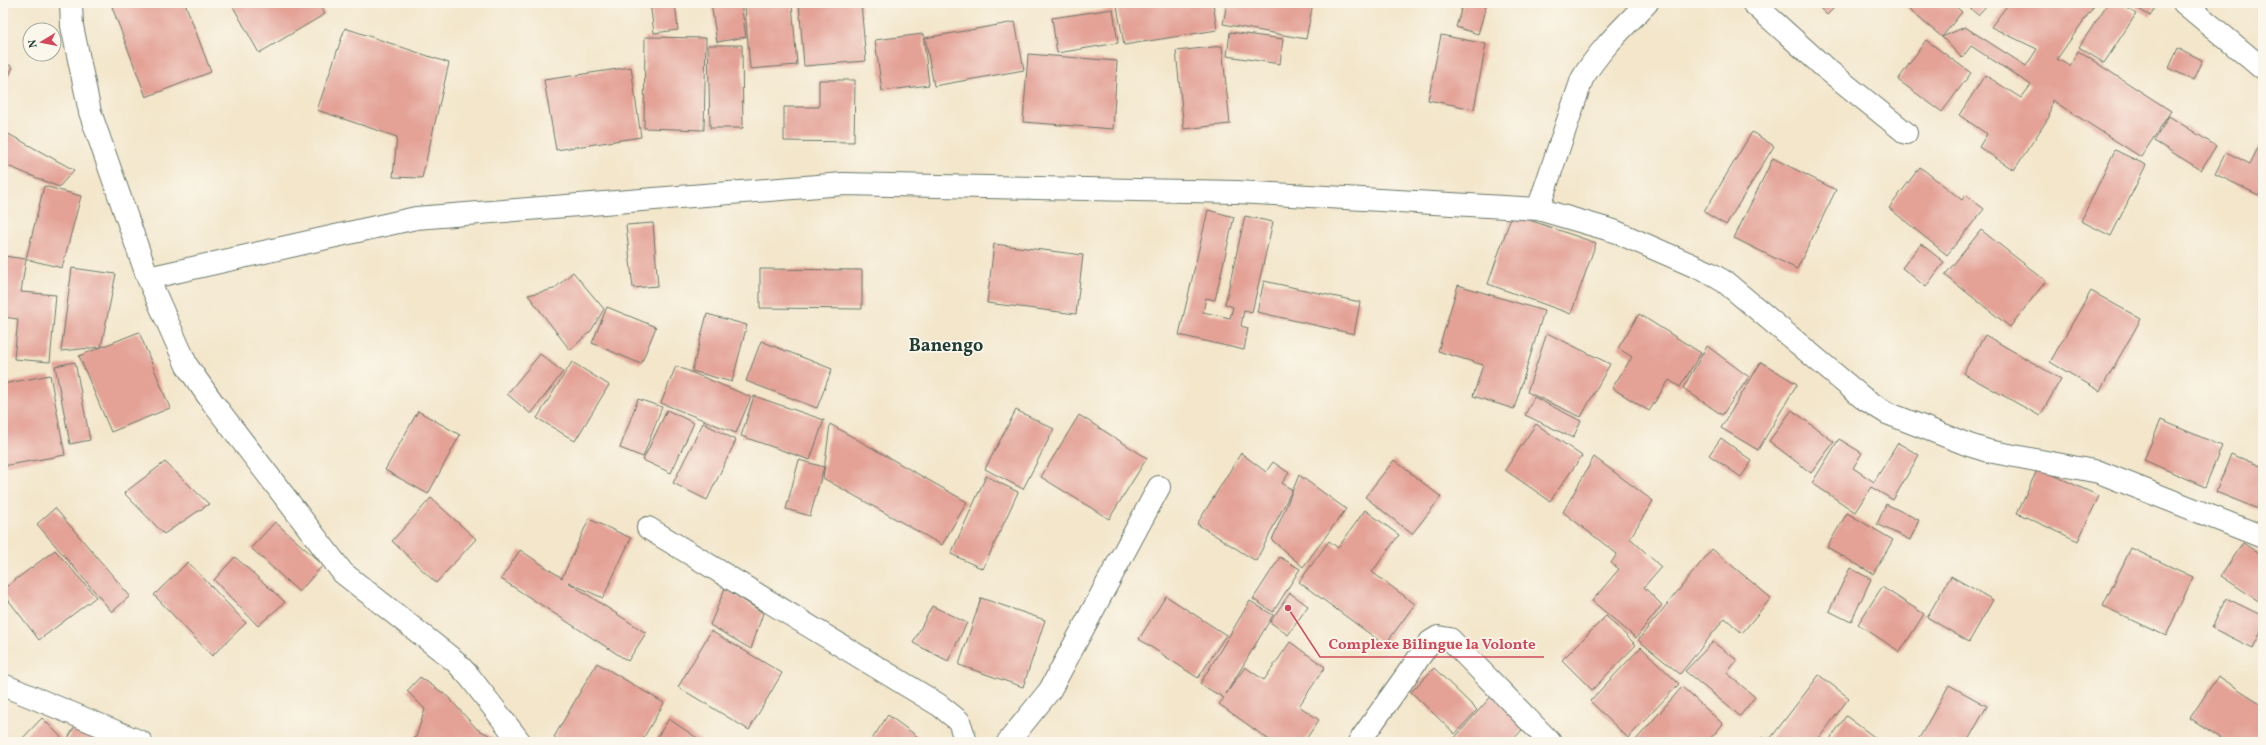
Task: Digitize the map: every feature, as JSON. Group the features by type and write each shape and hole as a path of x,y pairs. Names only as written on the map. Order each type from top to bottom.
{"street":[{"path":"71,3 72,26 90,112 148,278 187,366 213,403 343,573 455,662 469,676 520,742"},
{"path":"1538,209 1582,79 1607,44 1647,3"},
{"path":"1753,3 1824,67 1906,134"},
{"path":"2184,3 2263,69"},
{"path":"148,278 416,218 843,184 1237,192 1538,209 1614,231 1708,272 1725,282 1863,398 1887,413 1988,451 2099,472 2263,537"},
{"path":"1008,742 1050,690 1159,488"},
{"path":"648,528 939,705 959,721 966,742"},
{"path":"1359,742 1430,642 1438,637 1450,639 1550,742"},
{"path":"3,685 141,742"}],"building":[{"path":"123,3 185,3 211,72 146,97 112,7"},
{"path":"231,3 319,3 325,14 259,53"},
{"path":"650,3 675,3 678,30 654,33"},
{"path":"711,3 741,3 746,37 717,42"},
{"path":"792,3 797,65 750,69 745,7"},
{"path":"799,3 861,3 866,61 804,66"},
{"path":"1138,3 1213,3 1217,30 1124,45 1117,6"},
{"path":"1227,3 1313,3 1306,39 1223,24"},
{"path":"1463,3 1487,3 1478,34 1456,27"},
{"path":"1815,3 1839,3 1827,15"},
{"path":"1901,3 1952,3 1962,12 1942,37"},
{"path":"1964,3 1989,3 1978,15"},
{"path":"2009,3 2096,3 2057,59 2070,66 2078,51 2171,111 2141,157 2052,100 2049,117 2014,170 1979,147 1987,134 1959,115 1985,75 2021,98 2031,85 1971,46 1962,58 1942,37 1965,27 2026,66 2037,49 1991,27"},
{"path":"2108,3 2120,3 2136,14 2104,63 2079,47"},
{"path":"2129,3 2157,3 2150,16"},
{"path":"1113,9 1118,43 1057,53 1052,18"},
{"path":"1015,22 1024,70 934,86 925,38"},
{"path":"345,28 449,63 422,178 393,177 397,137 317,110"},
{"path":"1230,32 1283,39 1280,64 1227,56"},
{"path":"923,34 929,85 882,91 875,40"},
{"path":"1441,35 1486,44 1474,109 1428,100"},
{"path":"645,37 706,38 704,130 644,128"},
{"path":"1926,40 1971,73 1942,112 1898,80"},
{"path":"708,45 742,45 743,128 710,128"},
{"path":"1222,46 1230,124 1184,129 1176,51"},
{"path":"2178,48 2202,60 2193,80 2169,68"},
{"path":"1028,54 1117,61 1113,129 1023,122"},
{"path":"3,62 13,67 3,89"},
{"path":"631,67 641,137 556,150 544,80"},
{"path":"819,80 855,80 854,142 784,141 784,107 819,107"},
{"path":"2169,116 2216,146 2201,170 2154,141"},
{"path":"3,131 74,170 59,187 3,164"},
{"path":"1752,132 1774,146 1726,225 1704,212"},
{"path":"2263,138 2263,197 2215,174 2226,152 2250,164"},
{"path":"2115,150 2146,165 2111,236 2081,221"},
{"path":"1773,158 1836,190 1797,269 1734,238"},
{"path":"1920,167 1962,200 1966,195 1984,209 1947,255 1889,208"},
{"path":"44,186 81,196 62,268 26,259"},
{"path":"1208,210 1234,217 1215,300 1206,298 1203,312 1230,318 1233,307 1225,304 1245,216 1273,222 1252,312 1244,310 1241,326 1248,328 1244,350 1179,335"},
{"path":"1512,214 1596,243 1571,314 1488,284"},
{"path":"653,223 658,286 633,288 626,225"},
{"path":"1981,230 2046,281 2010,327 1945,275"},
{"path":"994,244 1083,255 1076,314 987,303"},
{"path":"1921,244 1944,262 1926,287 1902,268"},
{"path":"3,256 26,259 21,292 56,295 50,362 14,359 18,319 3,317"},
{"path":"72,268 116,274 101,347 61,351"},
{"path":"760,269 862,270 862,309 760,308"},
{"path":"573,272 604,309 591,331 570,350 528,295 554,289"},
{"path":"1264,281 1360,302 1354,334 1257,312"},
{"path":"1458,285 1544,311 1514,409 1473,396 1483,365 1438,351"},
{"path":"2091,291 2141,319 2100,391 2050,362"},
{"path":"607,307 656,327 641,364 592,343"},
{"path":"707,314 747,325 732,382 692,371"},
{"path":"1639,314 1701,353 1680,387 1669,380 1649,411 1612,388 1632,357 1618,348"},
{"path":"139,332 170,408 111,432 79,356"},
{"path":"1547,333 1610,364 1581,417 1527,392"},
{"path":"1985,335 2061,379 2040,416 1963,373"},
{"path":"761,341 832,369 817,408 746,381"},
{"path":"1707,346 1749,377 1722,415 1683,388"},
{"path":"540,354 563,372 531,414 507,394"},
{"path":"75,362 90,440 70,444 55,366"},
{"path":"572,362 609,385 575,441 537,418"},
{"path":"1761,362 1797,384 1758,450 1721,428"},
{"path":"676,366 751,397 736,433 661,403"},
{"path":"50,375 65,455 3,466 3,384"},
{"path":"754,396 824,420 810,460 741,436"},
{"path":"1534,397 1581,421 1573,438 1525,415"},
{"path":"638,399 662,407 643,457 620,448"},
{"path":"667,410 694,423 671,473 643,460"},
{"path":"1016,410 1054,429 1023,489 985,469"},
{"path":"1792,410 1834,442 1811,473 1769,441"},
{"path":"418,411 460,435 428,494 385,470"},
{"path":"1079,415 1147,458 1109,519 1041,477"},
{"path":"2161,420 2222,446 2205,487 2144,460"},
{"path":"703,423 736,440 707,500 673,483"},
{"path":"830,424 967,502 942,545 823,478"},
{"path":"1536,424 1582,456 1550,501 1505,470"},
{"path":"1721,438 1752,461 1741,477 1709,455"},
{"path":"1839,439 1862,453 1853,468 1874,482 1898,443 1919,455 1893,500 1871,487 1855,512 1812,483"},
{"path":"1241,453 1266,472 1273,462 1289,473 1282,483 1292,490 1256,561 1197,524"},
{"path":"2231,454 2263,467 2263,511 2216,492"},
{"path":"1594,457 1653,501 1630,538 1661,567 1644,587 1662,605 1636,638 1592,601 1619,569 1611,563 1617,554 1563,512"},
{"path":"799,460 824,467 810,516 786,509"},
{"path":"1394,460 1441,497 1412,534 1365,497"},
{"path":"165,462 209,504 164,534 124,493"},
{"path":"2038,468 2099,496 2078,541 2017,513"},
{"path":"1299,475 1346,509 1303,567 1272,540"},
{"path":"986,476 1018,492 983,569 951,554"},
{"path":"431,498 476,539 436,583 392,541"},
{"path":"1886,504 1919,520 1910,540 1877,524"},
{"path":"55,508 130,596 112,612 37,524"},
{"path":"1365,510 1399,535 1372,572 1415,604 1385,645 1299,582 1329,541 1338,548"},
{"path":"1847,513 1893,540 1873,574 1827,547"},
{"path":"589,519 631,538 603,598 568,582 646,633 628,661 501,579 520,550 562,578"},
{"path":"275,522 323,565 299,592 251,548"},
{"path":"2243,543 2263,556 2263,604 2221,576"},
{"path":"2131,548 2193,577 2166,636 2103,606"},
{"path":"1712,549 1771,598 1742,633 1725,618 1680,674 1638,640"},
{"path":"55,550 96,597 39,640 3,593 3,589"},
{"path":"235,557 285,602 258,626 214,580"},
{"path":"1280,557 1300,569 1273,612 1253,599"},
{"path":"188,562 246,623 212,656 154,595"},
{"path":"1850,568 1871,579 1851,622 1829,611"},
{"path":"1951,576 1993,600 1969,642 1927,617"},
{"path":"1882,587 1924,614 1900,652 1858,624"},
{"path":"725,588 763,613 751,649 710,625"},
{"path":"1290,593 1308,606 1288,635 1270,622"},
{"path":"1166,596 1226,635 1198,678 1139,639"},
{"path":"981,598 1045,620 1023,687 959,665"},
{"path":"2226,598 2263,616 2263,627 2253,648 2212,628"},
{"path":"1250,601 1273,615 1226,694 1245,667 1264,680 1290,642 1325,667 1299,706 1319,720 1304,742 1272,742 1219,704 1224,698 1200,684"},
{"path":"932,606 967,623 948,661 913,643"},
{"path":"1606,616 1636,645 1592,690 1562,660"},
{"path":"711,631 782,673 749,730 678,687"},
{"path":"1713,642 1737,660 1727,673 1755,697 1740,716 1685,671"},
{"path":"1641,647 1679,684 1628,738 1590,701"},
{"path":"597,663 664,703 641,742 563,742 554,737"},
{"path":"1434,668 1477,710 1455,734 1411,692"},
{"path":"1819,675 1849,698 1816,742 1774,742 1770,739"},
{"path":"2218,676 2263,705 2263,734 2258,742 2227,742 2190,718"},
{"path":"420,677 447,696 477,729 503,742 402,742 416,737 425,709 407,691"},
{"path":"1949,685 1987,706 1967,742 1917,742"},
{"path":"1682,687 1723,724 1707,742 1634,742"},
{"path":"1495,692 1529,722 1511,742 1451,742"},
{"path":"888,715 925,742 870,742"},
{"path":"1846,716 1881,742 1828,742"},
{"path":"42,718 63,739 60,742 19,742"},
{"path":"669,719 703,742 654,742"},
{"path":"76,724 105,742 66,742"},
{"path":"1762,737 1767,742 1757,742"}],"place":[{"name":"Complexe Bilingue la Volonte","path":"1288,608"}],"district":[{"name":"Banengo","path":"946,345"}]}
